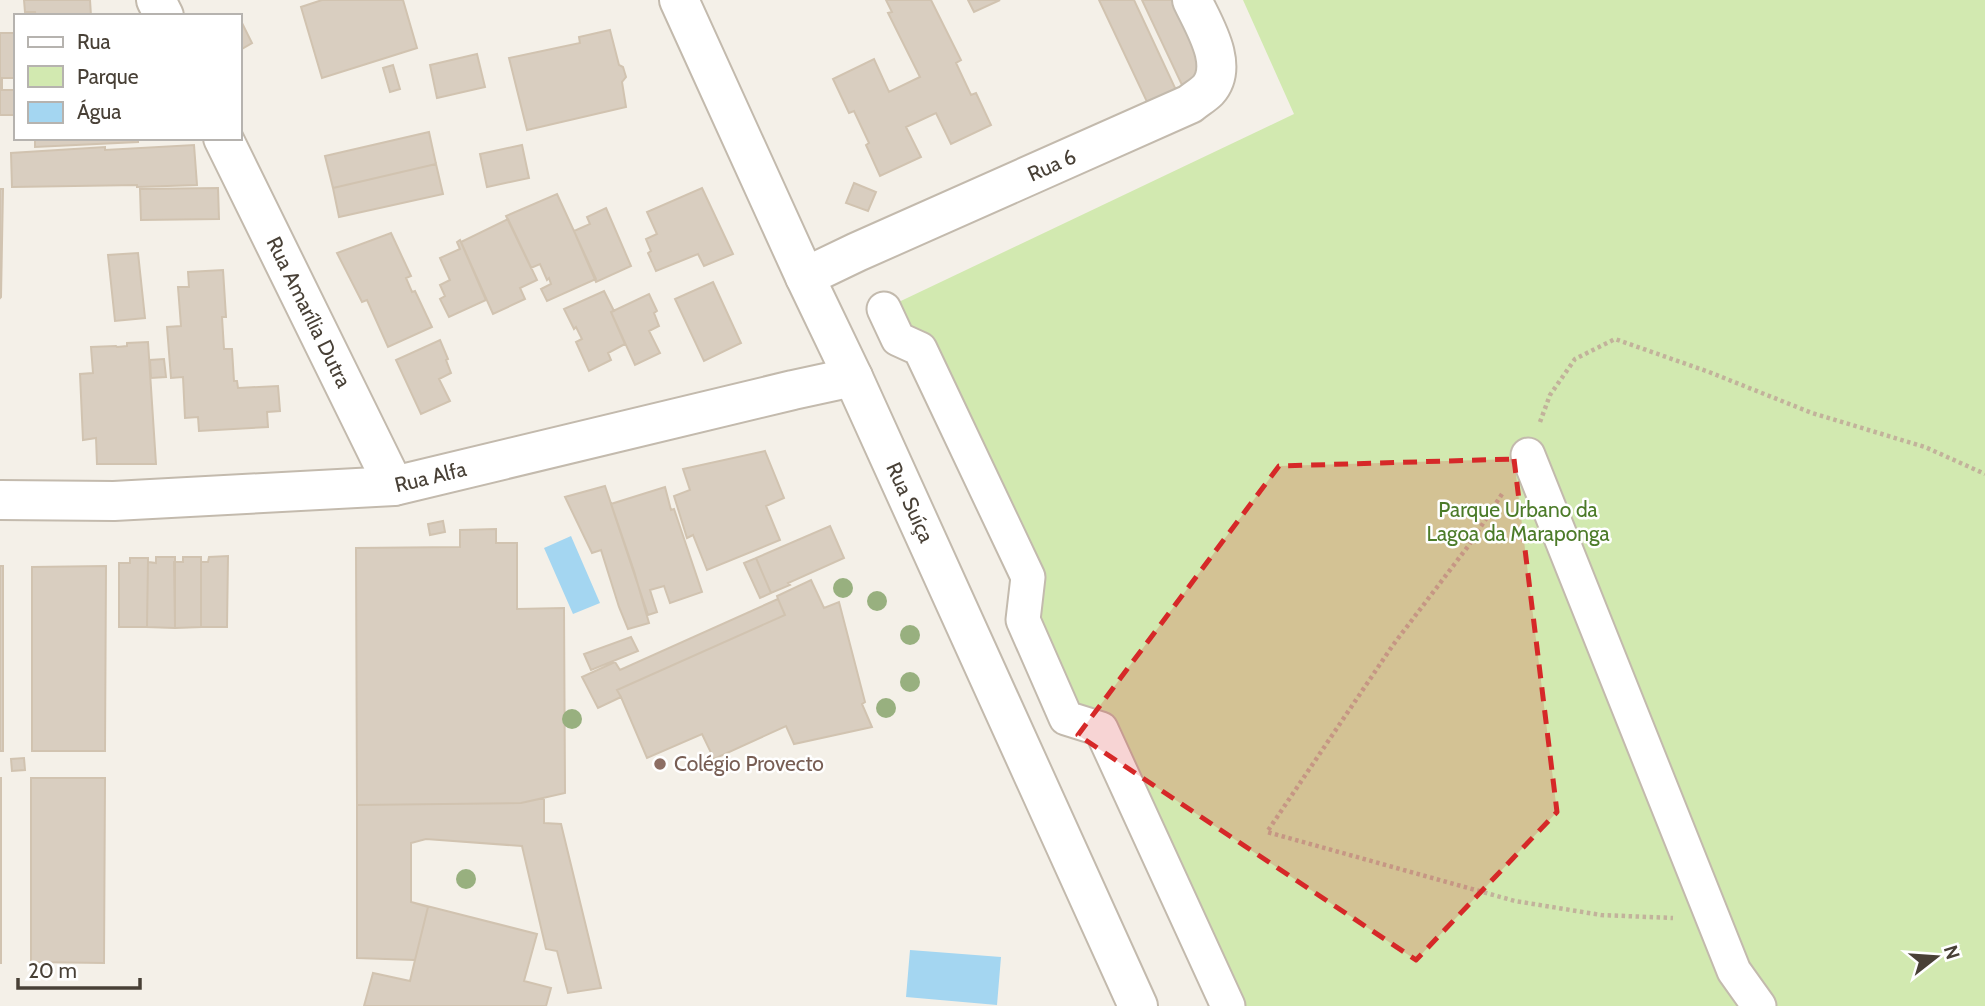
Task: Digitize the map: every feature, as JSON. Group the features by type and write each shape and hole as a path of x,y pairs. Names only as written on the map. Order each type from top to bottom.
{"street":[{"name":"Rua Suíça","path":"680,0 1138,1006"},
{"name":"Rua 6","path":"805,277 857,251 1190,104 1210,88 1217,69 1216,52 1192,0"},
{"name":"Rua Amarília Dutra","path":"224,140 394,486"},
{"path":"884,309 898,339 920,349 1028,577 1023,620 1066,718 1101,729 1228,1006"},
{"name":"Rua Alfa","path":"0,500 114,501 394,486 853,377"},
{"path":"1528,455 1734,971 1759,1006"}],"path":[{"path":"1267,832 1515,901 1601,915 1713,919"}],"highlighted area":[{"path":"1514,459 1557,812 1416,960 1078,735 1279,466"}],"green space":[{"name":"Parque Urbano da Lagoa da Maraponga","path":"1243,0 1985,0 1985,1006 1228,1006 1101,730 1066,718 1028,577 884,309 1294,114"}],"water":[{"path":"571,536 600,603 573,614 544,548"},
{"path":"910,950 1001,957 997,1005 906,997"}],"building":[{"path":"24,0 90,0 91,14 25,12"},
{"path":"322,0 403,0 417,48 322,78 301,7"},
{"path":"886,0 931,0 961,60 956,63 971,95 976,93 991,125 951,144 936,113 906,127 921,157 880,176 854,111 849,113 833,79 874,59 889,92 920,77 888,13 892,12"},
{"path":"968,0 1000,0 974,12"},
{"path":"1099,0 1134,0 1176,90 1148,104"},
{"path":"1142,0 1175,0 1210,72 1182,85"},
{"path":"242,23 252,43 242,49"},
{"path":"610,30 619,65 623,67 626,77 622,82 626,107 527,130 509,58 580,43 579,37"},
{"path":"0,33 14,33 14,78 2,78 2,90 14,90 14,115 0,115"},
{"path":"477,54 485,87 437,98 430,65"},
{"path":"393,65 400,89 390,92 383,68"},
{"path":"429,132 436,164 333,188 325,156"},
{"path":"35,140 138,140 138,142 35,147"},
{"path":"194,145 197,185 12,187 11,153"},
{"path":"522,145 529,178 487,187 480,154"},
{"path":"436,164 443,194 339,217 333,188"},
{"path":"854,183 876,192 868,211 846,203"},
{"path":"218,188 219,219 141,220 140,189"},
{"path":"702,188 733,254 704,266 698,254 656,271 648,253 651,251 646,239 657,234 647,212"},
{"path":"0,189 3,189 0,298"},
{"path":"557,194 596,279 547,301 541,289 551,284 549,278 547,280 540,264 531,268 506,216"},
{"path":"606,208 631,266 596,282 574,231 590,224 587,217"},
{"path":"508,219 537,280 520,288 525,299 493,314 461,242"},
{"path":"391,233 411,276 406,278 412,292 415,291 432,327 388,347 367,300 362,302 337,253"},
{"path":"460,240 486,300 449,317 440,299 445,296 440,285 450,280 440,258 460,249 457,242"},
{"path":"138,253 145,318 115,321 108,255"},
{"path":"223,270 226,317 222,317 224,349 232,349 234,381 237,381 238,388 278,386 280,411 267,412 268,427 199,431 198,417 185,418 183,377 171,378 167,327 181,326 178,287 189,287 188,272"},
{"path":"713,282 741,343 704,361 675,299"},
{"path":"604,291 625,344 608,353 611,360 589,371 576,342 582,339 564,309"},
{"path":"649,294 657,311 654,313 659,326 649,331 660,353 635,365 611,312"},
{"path":"440,340 451,373 439,379 450,401 421,414 396,360"},
{"path":"148,342 156,464 97,464 96,438 83,440 80,374 93,373 91,347 117,347 127,346 127,343"},
{"path":"164,359 166,377 151,378 150,360"},
{"path":"765,451 784,498 766,506 780,540 707,570 693,535 687,538 674,496 690,490 683,469"},
{"path":"605,486 649,623 628,629 601,550 592,553 565,497"},
{"path":"665,487 702,592 670,603 664,586 650,590 657,612 648,615 611,504"},
{"path":"443,521 445,532 430,535 428,524"},
{"path":"830,526 844,558 771,593 756,558"},
{"path":"496,529 496,543 517,543 517,609 564,608 565,793 521,803 357,805 356,548 460,547 460,530"},
{"path":"228,556 227,627 201,627 201,562 208,562 209,557"},
{"path":"156,557 175,557 175,628 147,627 148,562 156,563"},
{"path":"183,557 201,557 201,627 175,628 174,562 183,562"},
{"path":"130,558 148,558 147,627 119,627 119,563 130,563"},
{"path":"756,558 771,593 760,598 744,563"},
{"path":"0,566 3,566 3,751 0,751"},
{"path":"106,566 105,751 32,751 32,567"},
{"path":"811,580 824,608 839,602 865,702 862,704 872,727 794,744 786,726 714,759 702,734 647,758 621,697 598,708 582,677 615,662 620,670 778,599 777,596"},
{"path":"778,599 785,615 617,690 621,697 598,708 582,677 615,662 620,670"},
{"path":"631,637 638,651 591,670 584,654"},
{"path":"24,758 25,770 12,771 11,759"},
{"path":"1,778 1,963 0,963"},
{"path":"31,778 105,778 104,963 31,962"},
{"path":"544,798 544,823 561,824 601,988 568,993 557,951 546,949 522,846 426,839 411,843 411,902 428,907 415,960 357,958 357,805 521,803"},
{"path":"544,798 544,823 561,824 601,988 568,993 557,951 546,949 522,846 426,839 411,843 411,902 537,934 524,981 551,988 546,1006 364,1006 373,973 410,981 415,960 357,958 357,805 521,803"}],"place":[{"name":"Colégio Provecto","path":"660,764"}]}
